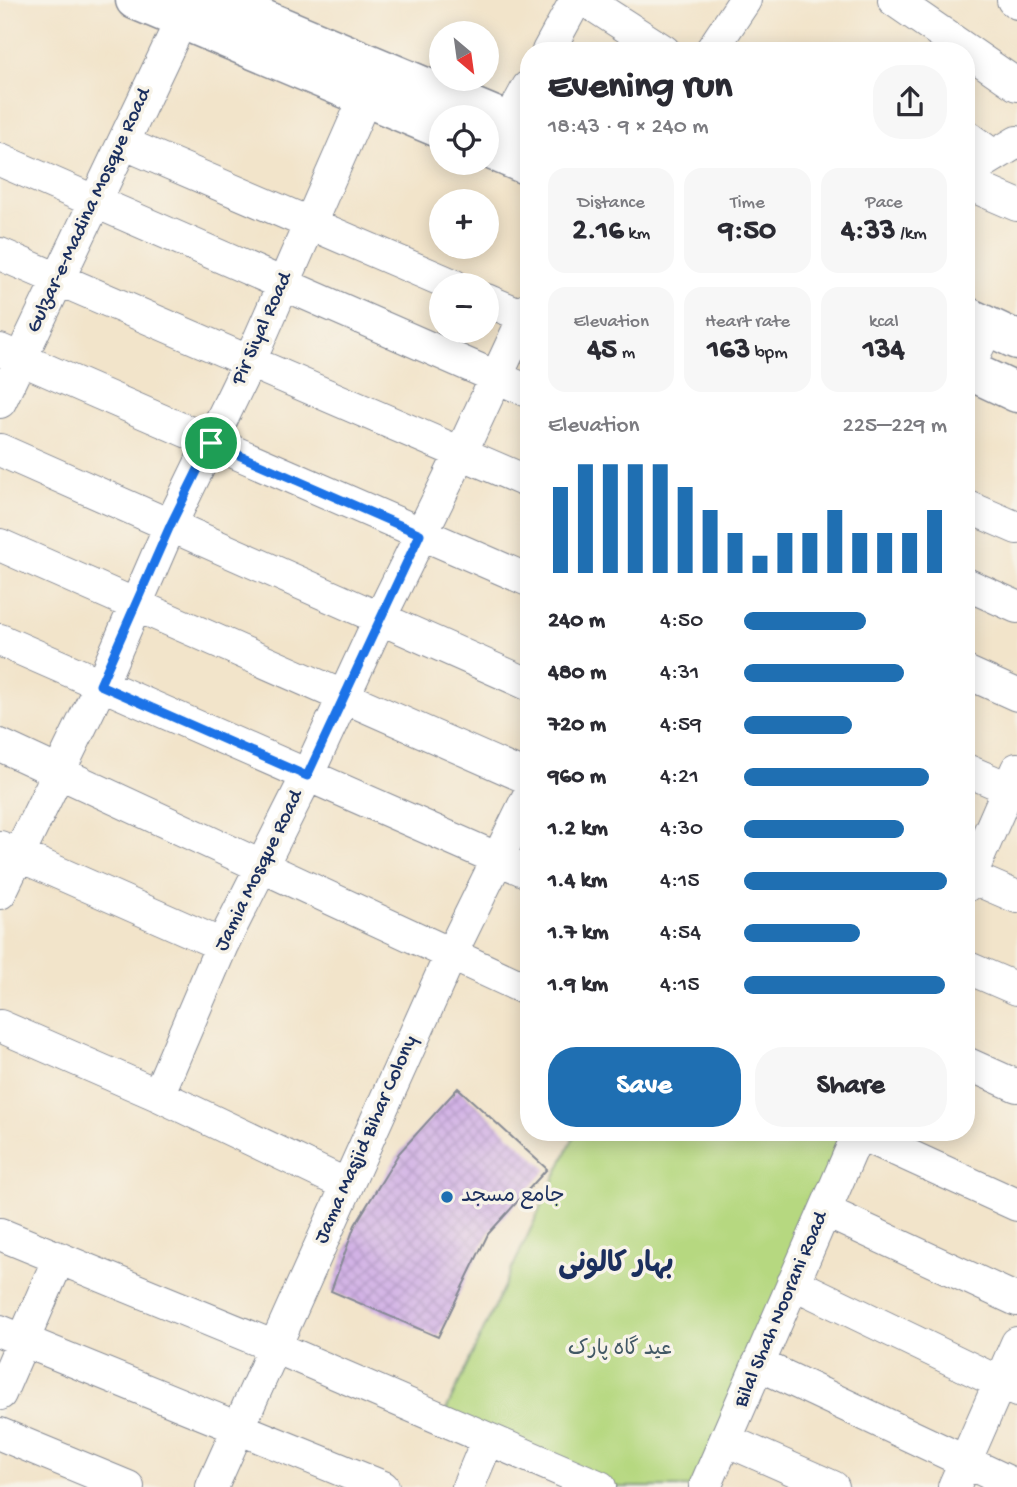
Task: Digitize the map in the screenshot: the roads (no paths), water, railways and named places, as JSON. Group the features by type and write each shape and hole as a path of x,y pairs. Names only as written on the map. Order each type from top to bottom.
{"main road":[{"path":"135,0 185,10 508,133 520,153"},
{"path":"218,0 373,82 429,121"},
{"path":"975,374 1017,393"}],"street":[{"path":"553,42 576,0"},
{"path":"585,0 650,42"},
{"path":"717,42 745,0"},
{"path":"894,0 955,42"},
{"name":"Gulzar-e-Madina Mosque Road","path":"0,402 10,355 58,280 185,10"},
{"path":"975,56 1017,85"},
{"name":"Pir Siyal Road","path":"0,893 9,851 60,772 170,526 249,363 308,223 373,82"},
{"path":"508,133 520,105"},
{"path":"975,139 1006,149"},
{"path":"123,142 429,275"},
{"path":"975,168 1006,149"},
{"path":"0,160 520,388"},
{"path":"975,187 1017,205"},
{"path":"0,254 520,479"},
{"path":"499,304 520,312"},
{"path":"975,354 990,327"},
{"name":"Jamia Mosque Road","path":"158,1095 222,945 307,776 520,328"},
{"path":"10,355 520,577"},
{"path":"0,450 520,680"},
{"path":"975,510 1017,528"},
{"path":"0,545 520,774"},
{"path":"975,588 1017,607"},
{"path":"0,640 520,868"},
{"path":"975,676 1017,695"},
{"path":"0,745 520,986"},
{"path":"975,772 1014,783 975,863"},
{"name":"Jama Masjid Bihar Colony","path":"212,1487 451,954 520,813"},
{"path":"9,851 222,945"},
{"path":"975,882 1017,897"},
{"path":"975,971 1017,989"},
{"path":"0,1026 158,1095 347,1185"},
{"path":"975,1067 1017,1086"},
{"name":"Bilal Shah Noorani Road","path":"705,1487 854,1141"},
{"path":"878,1141 1017,1205"},
{"path":"825,1212 1017,1300"},
{"path":"0,1234 275,1347 600,1487"},
{"path":"0,1394 11,1335 58,1258"},
{"path":"793,1283 1009,1387"},
{"path":"11,1335 383,1487"},
{"path":"960,1475 1009,1387 1017,1343"},
{"path":"758,1364 960,1475 1017,1486"},
{"path":"0,1434 128,1487"},
{"path":"468,1487 488,1439"},
{"path":"726,1440 833,1487"}],"place":[{"name":"جامع مسجد","path":"447,1197"}],"district":[{"name":"بہار کالونی","path":"616,1265"}],"park label":[{"name":"عید گاہ پارک","path":"620,1350"}]}
